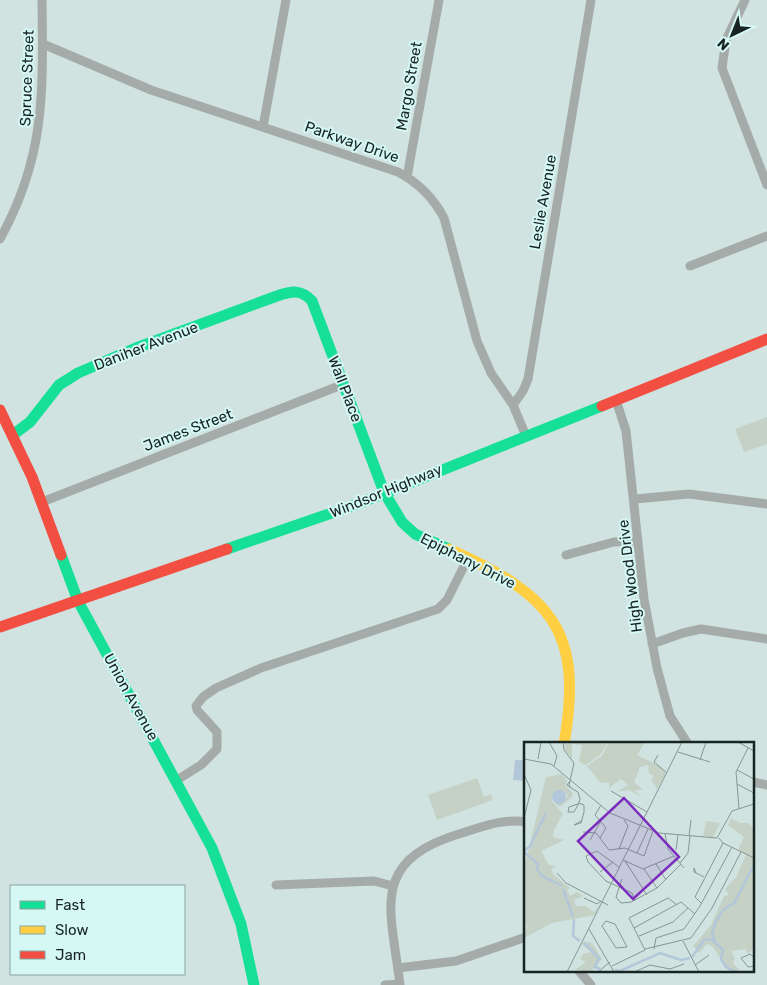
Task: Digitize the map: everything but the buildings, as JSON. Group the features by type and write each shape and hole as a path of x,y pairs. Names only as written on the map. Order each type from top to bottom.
{"street":[{"name":"Spruce Street","path":"0,239 15,211 34,157 40,125 43,44 42,0"},
{"path":"263,127 286,0"},
{"name":"Margo Street","path":"407,177 439,0"},
{"name":"Leslie Avenue","path":"513,405 523,391 528,379 591,0"},
{"path":"745,0 726,40 722,68 767,185"},
{"name":"Parkway Drive","path":"43,44 151,90 345,153 407,177 421,187 436,203 444,218 477,341 491,372 513,405 526,436"},
{"path":"690,266 767,236"},
{"name":"Wall Place","path":"300,290 306,293 312,301 384,492"},
{"name":"Daniher Avenue","path":"14,434 30,422 59,385 78,372 250,306 300,290"},
{"name":"Windsor Highway","path":"0,627 275,534 767,339"},
{"name":"James Street","path":"42,502 344,384"},
{"name":"High Wood Drive","path":"616,400 626,431 635,499 644,599 652,644 670,716 687,742"},
{"name":"Union Avenue","path":"0,410 14,434 42,502 78,601 214,851 236,906 250,956 254,985"},
{"name":"Epiphany Drive","path":"384,492 408,530 514,582 538,603 555,625 567,651 571,677 571,705 564,742"},
{"path":"635,499 689,494 767,504"},
{"path":"566,555 614,542 638,541"},
{"path":"177,780 201,765 217,749 217,732 197,710 196,706 203,697 216,688 261,668 438,609 447,600 467,560"},
{"path":"652,644 683,632 701,629 767,639"},
{"path":"754,782 767,785"},
{"path":"385,985 400,984 390,896 395,878 410,858 428,845 501,822 524,822"},
{"path":"276,886 374,881 393,886"},
{"path":"398,968 456,961 524,938"},
{"path":"580,972 591,985"}],"shaded area":[{"path":"767,417 767,444 744,452 735,429"},
{"path":"477,778 484,797 491,794 493,800 437,820 428,795"}],"water":[{"path":"515,760 524,760 524,781 513,780"}],"traffic: fast":[{"path":"14,434 30,422 59,385 78,373 136,348 277,296 292,292 304,294 312,301 384,492 402,522 415,534 449,549"},
{"path":"227,549 355,505 602,406"},
{"path":"61,555 78,601 212,848 241,924 254,985"}],"traffic: slow":[{"path":"449,549 513,583 535,601 552,621 563,644 569,671 569,704 564,742"}],"traffic: jam":[{"path":"602,406 767,339"},
{"path":"0,410 32,477 61,555"},
{"path":"0,627 227,549"}]}
